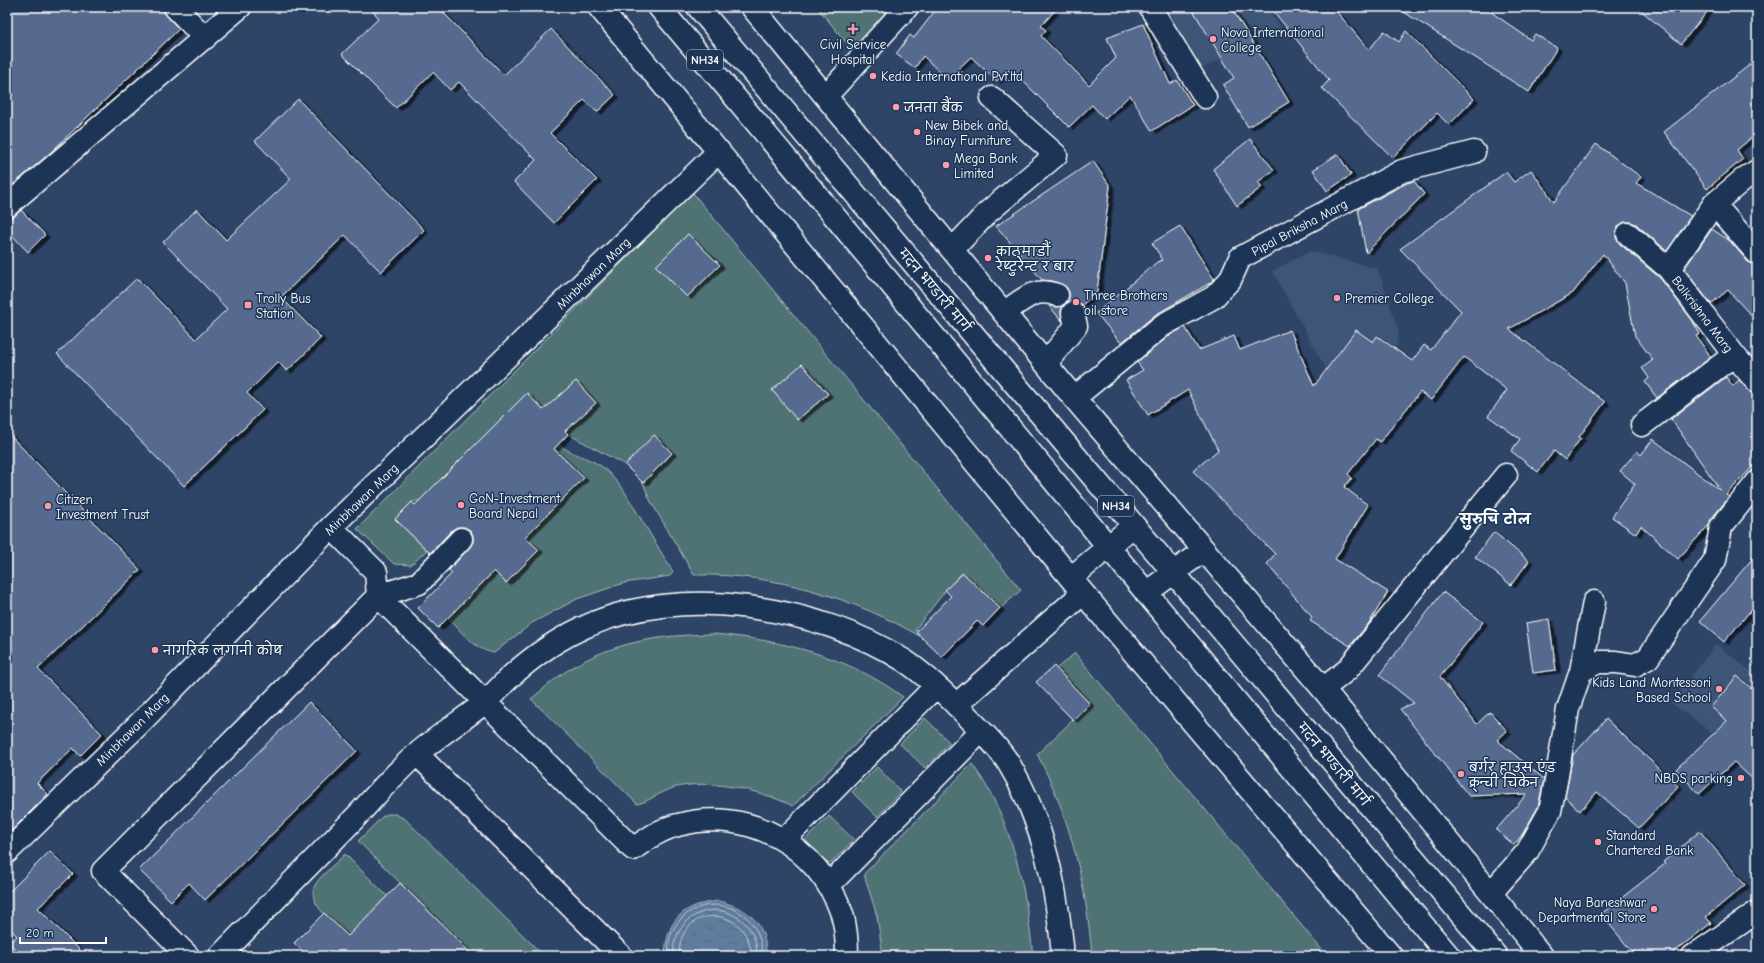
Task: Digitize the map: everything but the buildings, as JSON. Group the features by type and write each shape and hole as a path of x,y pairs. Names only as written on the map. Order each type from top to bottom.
{"main road":[{"path":"176,7 205,38"},
{"path":"7,206 240,7"},
{"path":"599,7 1076,585 1391,956"},
{"name":"NH34","path":"659,7 750,114 1108,548 1449,956"},
{"name":"मदन भण्डारी मार्ग","path":"698,7 1172,573 1496,956"},
{"path":"752,7 1074,398 1323,689 1542,956"},
{"path":"826,96 907,7"},
{"path":"1150,7 1205,97"},
{"path":"952,250 988,212 1056,155 992,98"},
{"name":"Minbhawan Marg","path":"7,852 140,723 332,527 719,151"},
{"name":"Pipal Briksha Marg","path":"1074,398 1163,325 1214,297 1230,280 1240,258 1402,171 1474,152"},
{"name":"Balkrishna Marg","path":"1757,170 1714,204 1669,269 1734,355 1757,382"},
{"path":"1714,204 1757,253"},
{"path":"1628,234 1669,269"},
{"path":"1004,313 1031,294 1049,292 1057,295"},
{"path":"1046,363 1076,326 1073,313"},
{"path":"1642,425 1734,355"},
{"path":"1323,689 1347,670 1506,476"},
{"path":"1581,671 1598,662 1616,662 1636,665 1648,658 1715,560 1721,527 1757,482"},
{"name":"NH34","path":"1076,585 1108,548 1133,526"},
{"path":"332,527 376,572 378,596 633,849 656,833 678,825 700,821 723,820 746,823 768,831 784,840 807,857 829,885 842,915 847,938 848,956"},
{"path":"188,956 103,871 378,596 419,583 461,539"},
{"path":"1146,593 1204,550"},
{"path":"956,705 1076,585"},
{"path":"1491,893 1527,852 1550,811 1568,709 1581,671 1594,602"},
{"path":"220,956 417,754 484,702 518,670 548,647 588,625 631,612 673,604 715,604 755,608 792,615 827,625 885,649 906,662 936,686 996,746 1020,783 1032,810 1043,842 1052,877 1059,915 1063,956"},
{"path":"784,840 936,686"},
{"path":"829,885 981,731"},
{"path":"417,754 621,956"},
{"path":"1692,956 1757,912"}],"shaded area":[{"name":"Nova International College","path":"1153,7 1265,7 1281,27 1188,76"},
{"name":"Premier College","path":"1310,251 1378,269 1399,333 1385,391 1326,369 1272,271"},
{"name":"Kids Land Montessori Based School","path":"1716,644 1757,676 1757,722 1735,750 1671,703"}],"green space":[{"name":"Civil Service Hospital","path":"817,7 892,7 853,51"},
{"path":"692,192 1021,590 1000,609 962,573 945,591 915,630 923,638 870,611 813,591 754,578 724,575 694,575 650,500 643,483 672,453 654,436 625,465 568,434 527,393 421,500 412,502 395,519 427,550 411,565 394,564 357,529"},
{"path":"558,444 601,466 607,471 623,489 673,572 670,576 624,583 577,599 532,623 494,653 487,651 469,639 448,618 494,571 507,583 538,551 525,537 583,478 564,459 493,508"},
{"path":"714,634 764,641 813,652 860,671 903,697 793,806 765,795 734,787 702,784 673,788 637,804 531,699 565,672 582,662 618,647 636,642 674,636"},
{"path":"1075,653 1327,956 1092,956 1086,903 1075,852 1059,803 1037,754 1090,704 1056,669"},
{"path":"925,718 950,743 925,768 900,744"},
{"path":"972,764 986,785 998,808 1015,856 1026,905 1033,956 883,956 877,916 864,874"},
{"path":"877,767 901,792 877,817 852,792"},
{"path":"388,814 395,814 405,819 544,956 474,956 358,841 382,817"},
{"path":"829,816 854,840 829,865 804,841"},
{"path":"345,854 387,896 348,936 323,913 314,899 313,892 315,885 321,877"}],"water":[{"path":"719,901 739,908 754,919 763,934 766,956 665,956 666,943 669,933 679,916 686,910 696,906"}],"place":[{"name":"Civil Service Hospital","path":"853,29"},
{"name":"Nova International College","path":"1213,39"},
{"name":"Kedia International Pvt.ltd","path":"873,76"},
{"name":"जनता बैंक","path":"896,107"},
{"name":"New Bibek and Binay Furniture","path":"917,132"},
{"name":"Mega Bank Limited","path":"946,165"},
{"name":"काठमाडौं रेष्टुरेन्ट र बार","path":"988,258"},
{"name":"Premier College","path":"1337,298"},
{"name":"Three Brothers oil store","path":"1076,302"},
{"name":"Trolly Bus Station","path":"248,305"},
{"name":"GoN-Investment Board Nepal","path":"461,505"},
{"name":"Citizen Investment Trust","path":"48,506"},
{"name":"नागरिक लगानी कोष","path":"155,650"},
{"name":"Kids Land Montessori Based School","path":"1719,689"},
{"name":"बर्गर हाउस एंड क्र्न्ची चिकेन","path":"1461,774"},
{"name":"NBDS parking","path":"1741,778"},
{"name":"Standard Chartered Bank","path":"1598,842"},
{"name":"Naya Baneshwar Departmental Store","path":"1654,909"}],"district":[{"name":"सुरुचि टोल","path":"1495,519"}]}
